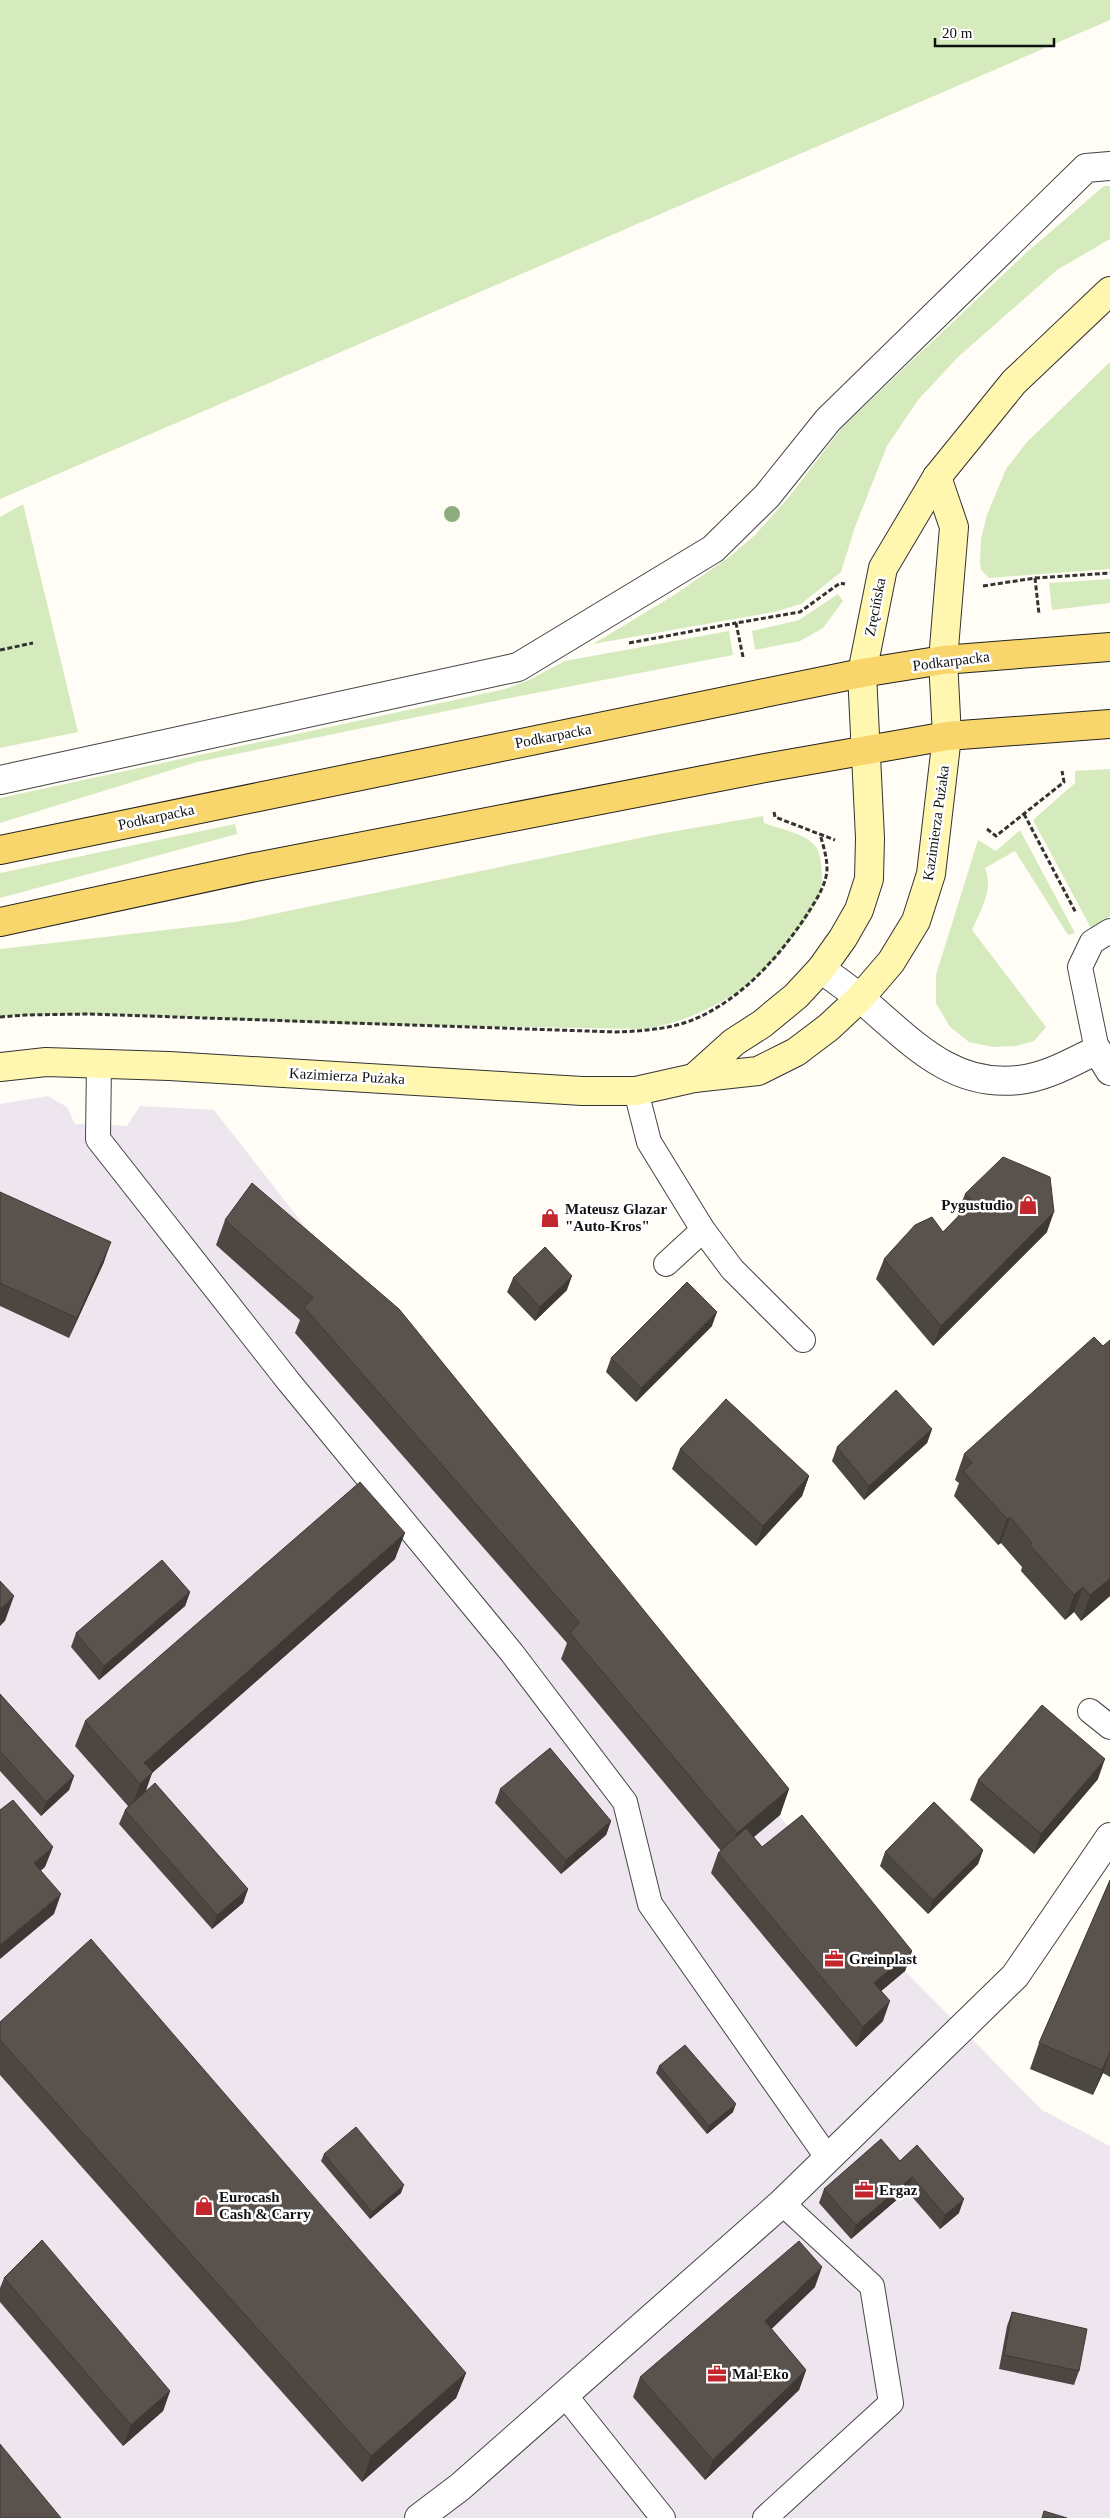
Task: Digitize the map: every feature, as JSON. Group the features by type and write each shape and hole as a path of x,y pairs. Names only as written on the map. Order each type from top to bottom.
{"main road":[{"name":"Podkarpacka","path":"0,850 862,673 944,660 1110,647"},
{"path":"0,922 254,867 765,768 947,736 1110,724"}],"street":[{"path":"0,780 518,667 712,549 767,496 828,420 1086,168 1110,166"},
{"name":"Zręcińska","path":"865,751 862,673 883,568 937,477 1014,382 1110,291"},
{"path":"937,477 954,527 944,660 947,736"},
{"name":"Kazimierza Pużaka","path":"0,1067 46,1062 99,1063 582,1091 636,1091 694,1078 758,1071 796,1052 829,1027 860,998 891,962 916,921 931,874 947,736"},
{"name":"Kazimierza Pużaka","path":"694,1078 734,1042 762,1024 796,996 821,970 859,910 869,879 870,838 865,751"},
{"path":"821,970 860,998 919,1049 948,1068 982,1080 1019,1080 1103,1060"},
{"path":"419,2518 460,2487 782,2203 827,2157 1015,1976 1110,1837"}],"lane":[{"path":"1101,936 1080,967 1103,1060"},
{"path":"99,1063 98,1139 289,1382 512,1653 625,1802 650,1904 827,2157"},
{"path":"636,1091 649,1142 703,1230 732,1268 803,1340"},
{"path":"666,1264 703,1230"},
{"path":"1090,1711 1110,1727"},
{"path":"766,2518 891,2403 872,2286 782,2203"},
{"path":"564,2394 663,2518"}],"path":[{"path":"980,586 1035,578 1110,573"},
{"path":"1035,578 1039,614"},
{"path":"743,657 736,623 800,612 840,583 851,584"},
{"path":"0,650 33,643"},
{"path":"987,829 996,836 1064,782 1062,771"},
{"path":"774,812 775,817 841,842"},
{"path":"1024,814 1101,936"},
{"path":"0,1017 88,1014 616,1032 646,1031 672,1026 708,1012 741,990 767,966 796,932 824,883 828,869 820,834"}],"shaded area":[{"path":"48,1096 67,1107 75,1124 127,1126 140,1106 214,1110 390,1335 905,1971 1042,2110 1110,2146 1110,2518 0,2518 0,1104"}],"green space":[{"path":"0,0 1110,0 1110,20 0,499"},
{"path":"1104,186 1110,186 1110,239 1057,270 958,357 918,400 887,446 855,527 841,572 801,604 774,612 593,644 671,597 728,558 755,535 789,497 844,425 1027,252"},
{"path":"1110,362 1110,569 989,578 981,570 981,539 987,515 1006,469 1027,442"},
{"path":"23,504 78,732 0,748 0,517"},
{"path":"1110,579 1110,603 1052,610 1049,583"},
{"path":"838,594 843,601 823,628 800,641 755,650 752,631 799,620"},
{"path":"729,631 733,655 197,762 0,823 0,798 505,689 529,680 565,661"},
{"path":"1110,769 1110,916 1091,928 1033,820 1075,783 1075,771"},
{"path":"763,816 764,823 806,838 816,847 820,856 822,870 820,895 794,936 757,977 733,995 712,1007 668,1024 644,1029 343,1024 100,1014 0,1016 0,949 235,922 659,834"},
{"path":"235,824 237,834 0,898 0,873"},
{"path":"1020,830 1075,933 1068,935 1015,851 985,868 988,884 987,892 972,930 1046,1027 1034,1041 1016,1046 993,1047 969,1042 950,1027 936,1003 936,975 978,840 996,851"}],"building":[{"path":"1003,1157 1050,1177 1054,1212 941,1326 884,1259 915,1225 932,1217 943,1232 973,1201 965,1194"},
{"path":"252,1183 399,1309 789,1789 737,1833 570,1633 579,1622 304,1307 313,1298 225,1220"},
{"path":"0,1192 111,1242 77,1318 0,1283"},
{"path":"545,1247 572,1276 540,1307 513,1278"},
{"path":"687,1282 717,1312 641,1388 611,1358"},
{"path":"1094,1337 1103,1346 1110,1340 1110,1578 1090,1595 1083,1587 1074,1595 1030,1545 1032,1543 1010,1517 1007,1519 963,1471 972,1463 964,1454"},
{"path":"896,1390 932,1429 869,1486 837,1447"},
{"path":"726,1399 809,1476 763,1526 680,1449"},
{"path":"360,1482 405,1533 144,1763 153,1772 140,1784 85,1721"},
{"path":"162,1560 190,1592 104,1666 76,1633"},
{"path":"0,1581 14,1596 0,1609"},
{"path":"0,1694 74,1776 46,1802 0,1751"},
{"path":"1042,1705 1105,1759 1041,1834 978,1780"},
{"path":"550,1748 611,1821 566,1860 500,1789"},
{"path":"155,1783 248,1889 217,1915 125,1810"},
{"path":"13,1800 53,1847 34,1863 61,1894 0,1945 0,1810"},
{"path":"934,1802 983,1850 933,1900 885,1852"},
{"path":"802,1815 912,1951 874,1983 890,2001 863,2027 718,1853 746,1828 762,1847"},
{"path":"1110,1880 1110,2052 1102,2070 1039,2043"},
{"path":"91,1939 466,2373 371,2456 0,2040 0,2022"},
{"path":"685,2045 736,2104 709,2126 659,2066"},
{"path":"356,2127 404,2185 372,2212 324,2154"},
{"path":"881,2139 900,2161 917,2145 964,2199 945,2215 912,2177 856,2225 824,2189"},
{"path":"42,2240 170,2391 131,2425 4,2278"},
{"path":"799,2241 822,2267 765,2321 806,2370 713,2460 640,2377"},
{"path":"1012,2312 1087,2329 1079,2371 1004,2355"},
{"path":"0,2444 61,2518 0,2518"},
{"path":"1044,2511 1067,2518 1042,2518"}],"place":[{"name":"Pygustudio","path":"1028,1205"},
{"name":"Mateusz Glazar \"Auto-Kros\"","path":"550,1218"},
{"name":"Greinplast","path":"834,1959"},
{"name":"Ergaz","path":"864,2190"},
{"name":"Eurocash Cash & Carry","path":"204,2206"},
{"name":"Mal-Eko","path":"717,2374"}]}
